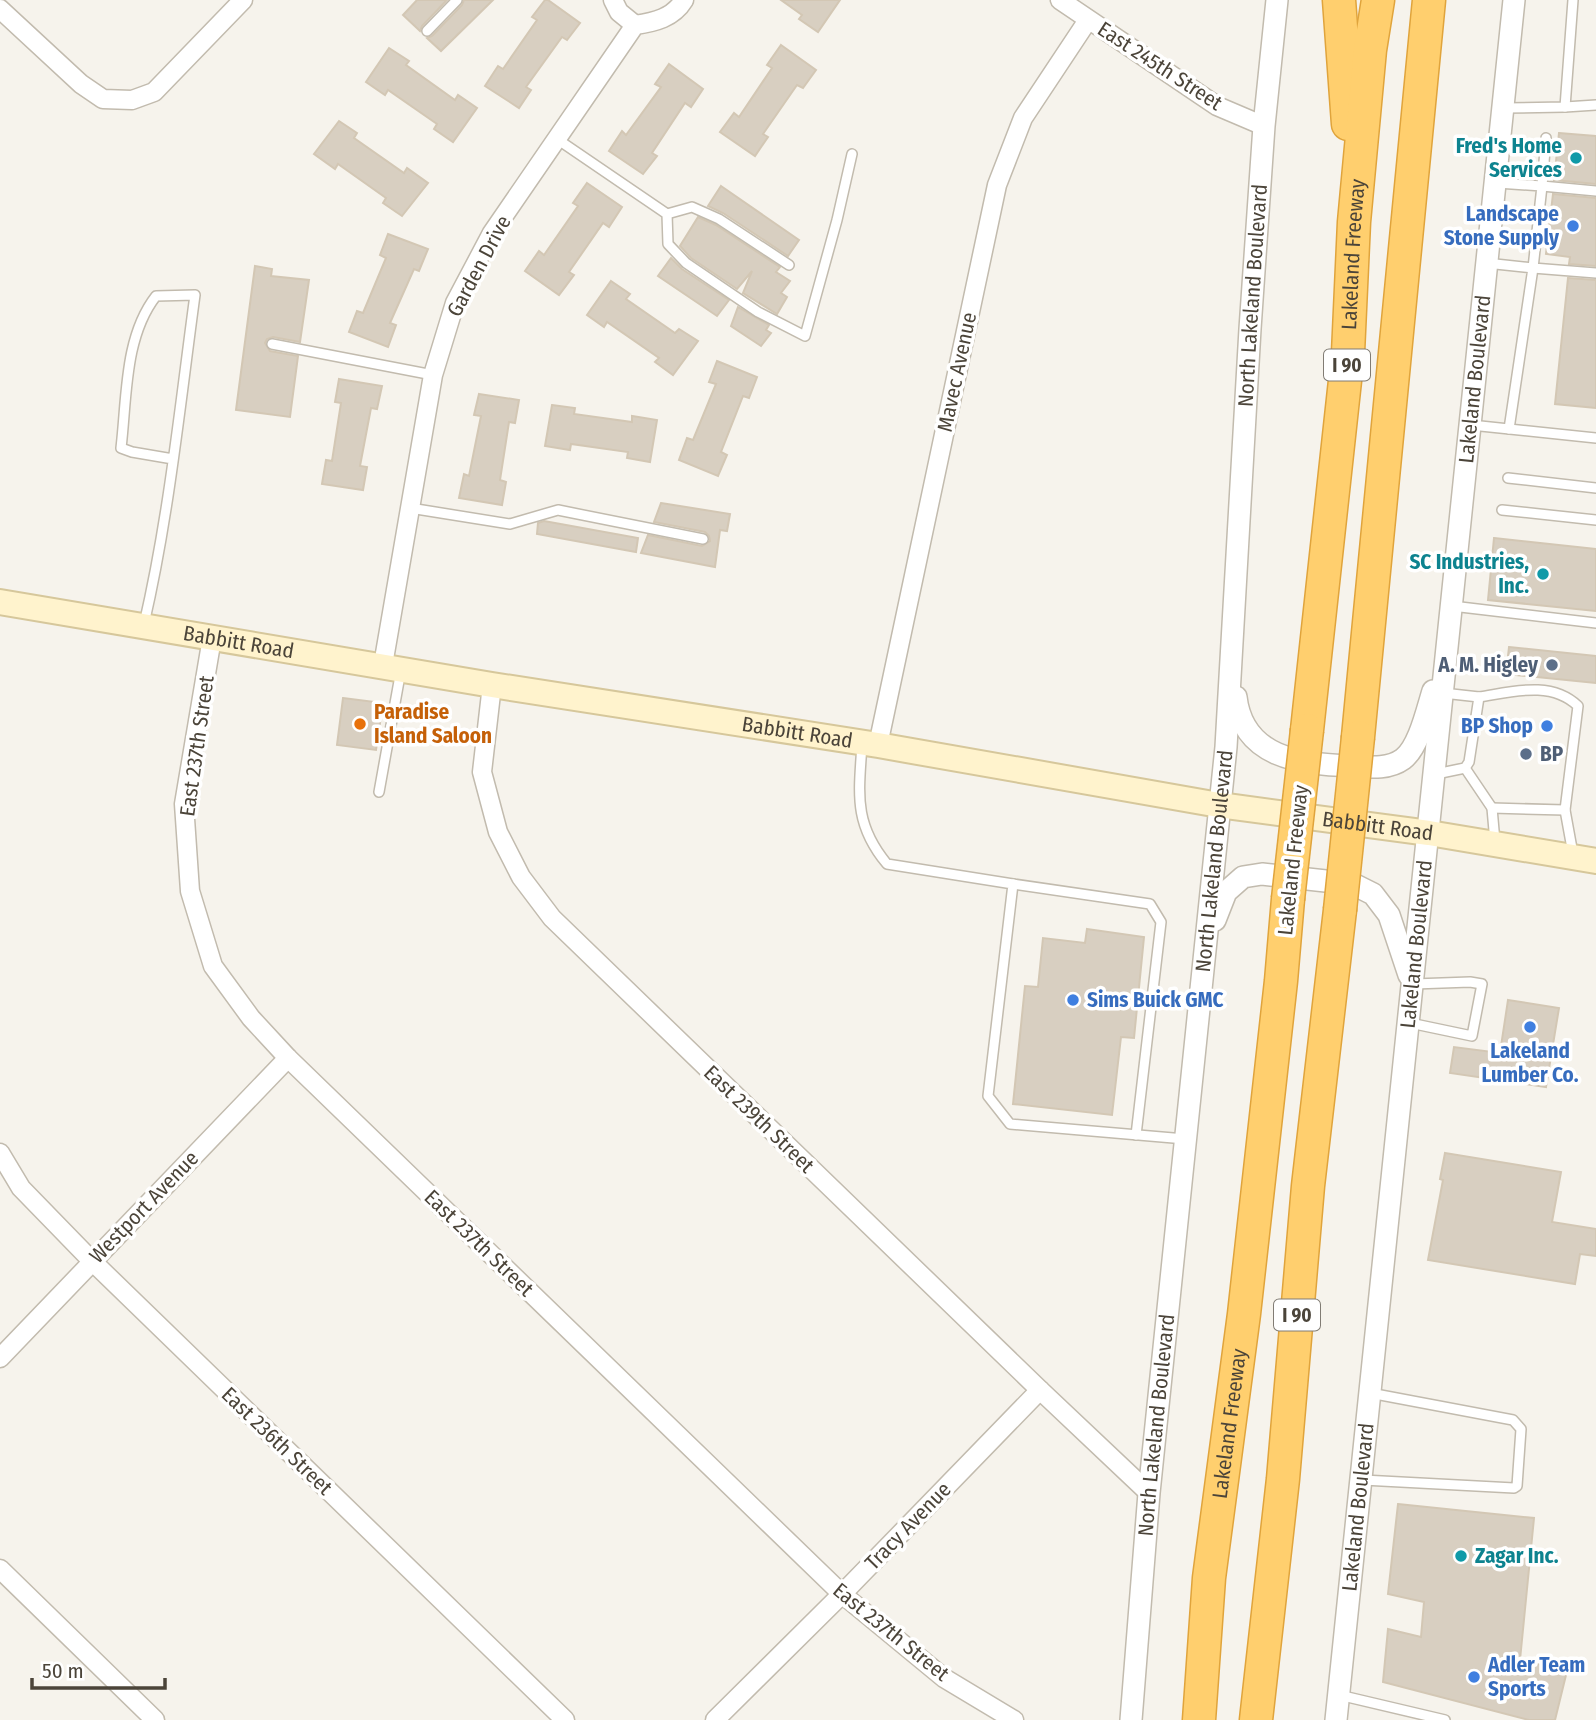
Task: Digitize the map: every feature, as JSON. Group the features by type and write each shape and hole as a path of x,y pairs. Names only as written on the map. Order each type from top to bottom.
{"highway":[{"path":"1339,0 1354,222"},
{"name":"Lakeland Freeway","path":"1199,1720 1209,1578 1244,1314 1348,352 1354,222 1370,50 1378,0"},
{"name":"I 90","path":"1256,1720 1283,1479 1308,1186 1358,737 1429,0"},
{"path":"1414,157 1440,0"},
{"path":"1184,1720 1209,1578"}],"main road":[{"name":"Babbitt Road","path":"0,602 492,685 870,744 1219,805 1429,833 1585,859"}],"street":[{"path":"0,9 63,69 103,99 132,100 154,92 243,0"},
{"path":"613,0 619,12 635,25 659,21 673,13 684,0"},
{"name":"East 245th Street","path":"1060,0 1217,106 1264,125"},
{"name":"North Lakeland Boulevard","path":"1131,1720 1149,1493 1226,747 1264,125 1277,0"},
{"name":"Lakeland Boulevard","path":"1336,1720 1514,0"},
{"name":"Mavec Avenue","path":"870,744 997,185 1023,118 1088,20"},
{"name":"Garden Drive","path":"392,667 410,508 433,375 455,303 492,233 635,25"},
{"name":"East 237th Street","path":"212,638 184,804 190,891 214,965 251,1018 288,1058 842,1594 944,1678 1014,1720"},
{"path":"1231,660 1237,713 1249,735 1263,745 1288,759 1315,764 1383,767 1403,760 1412,749 1445,654"},
{"name":"East 239th Street","path":"492,685 482,772 498,832 521,877 551,918 1149,1493"},
{"path":"1204,948 1226,892 1243,877 1262,874 1353,884 1373,894 1389,915 1412,984"},
{"name":"Westport Avenue","path":"0,1357 288,1058"},
{"name":"East 236th Street","path":"0,1153 21,1188 92,1261 565,1720"},
{"name":"Tracy Avenue","path":"715,1720 1040,1390"},
{"path":"0,1569 155,1720"}],"lane":[{"path":"427,31 457,0"},
{"path":"1565,107 1573,0"},
{"path":"1502,108 1596,105"},
{"path":"1508,429 1533,268 1546,138"},
{"path":"557,139 667,214"},
{"path":"667,214 668,244 686,263 758,312 805,336 852,154"},
{"path":"1494,183 1596,191"},
{"path":"667,214 692,206 719,219 789,265"},
{"path":"1486,262 1596,273"},
{"path":"143,626 160,552 181,404 195,295 156,296 144,311 132,347 121,448 173,459"},
{"path":"272,344 433,375"},
{"path":"1469,425 1596,438"},
{"path":"1508,478 1596,488"},
{"path":"410,508 510,524 558,510 703,539"},
{"path":"1502,510 1596,520"},
{"path":"1450,606 1596,624"},
{"path":"379,792 392,667"},
{"path":"1442,693 1479,696 1538,688 1569,698 1578,706 1565,810 1585,859"},
{"path":"1434,774 1465,768 1469,762 1479,696"},
{"path":"870,744 859,807 872,846 887,864 1150,904 1161,922 1136,1135"},
{"path":"1465,768 1492,808 1495,844"},
{"path":"1492,808 1565,810"},
{"path":"1013,884 988,1096 1010,1124 1185,1139"},
{"path":"1408,1022 1472,1036 1482,984 1412,984"},
{"path":"1361,1480 1514,1488 1517,1486 1521,1429 1518,1423 1370,1393"},
{"path":"1339,1695 1445,1720"}],"building":[{"path":"417,0 447,0 420,31 403,15"},
{"path":"464,0 493,0 441,51 427,38 432,36"},
{"path":"545,0 580,23 567,40 562,37 526,87 531,90 519,108 485,86 498,66 503,69 537,20 532,17"},
{"path":"781,0 840,0 818,32 799,19 802,15"},
{"path":"781,45 816,70 803,88 797,85 763,134 768,137 755,156 720,132 734,113 739,117 772,68 767,65"},
{"path":"389,48 409,61 406,65 455,100 458,95 477,108 453,142 434,129 437,124 388,90 385,95 366,82"},
{"path":"669,64 703,89 691,107 685,103 652,153 657,156 643,174 609,151 622,131 626,135 661,87 655,84"},
{"path":"339,121 357,133 354,138 404,173 407,168 428,183 402,216 383,203 386,198 338,164 335,169 314,154"},
{"name":"Fred's Home Services","path":"1559,133 1596,136 1596,184 1554,180"},
{"path":"587,183 622,207 609,227 603,223 569,272 574,275 559,295 525,271 539,251 544,255 578,206 573,203"},
{"path":"721,186 799,240 788,256 708,206"},
{"name":"Landscape Stone Supply","path":"1553,194 1596,198 1596,266 1569,264 1570,257 1546,254"},
{"path":"698,217 716,225 780,267 776,272 790,281 781,293 787,297 777,314 743,293 752,271 737,289 691,258 680,246"},
{"path":"388,234 428,249 419,271 414,269 390,323 396,325 388,347 349,332 357,311 363,313 386,258 380,255"},
{"path":"671,258 682,269 729,300 717,316 658,276"},
{"path":"255,266 272,269 271,276 309,280 300,342 273,337 265,343 270,351 298,356 290,417 236,410"},
{"path":"1568,278 1596,280 1596,408 1555,404"},
{"path":"611,281 630,294 626,299 675,333 679,329 698,341 673,375 655,362 659,358 607,322 604,327 587,315"},
{"path":"738,307 769,325 766,330 771,333 761,346 731,326"},
{"path":"717,361 757,377 749,398 743,396 721,452 727,455 718,476 679,460 687,438 693,440 716,384 709,382"},
{"path":"339,379 382,386 377,409 371,408 360,466 367,467 363,490 322,484 326,460 332,461 341,403 335,402"},
{"path":"479,394 519,400 515,423 509,422 500,480 506,482 502,505 459,498 464,474 469,476 481,416 474,415"},
{"path":"552,405 575,408 574,414 632,422 632,416 657,420 650,462 627,458 628,452 571,444 570,450 545,446"},
{"path":"661,503 730,514 727,531 720,530 715,567 641,553 648,535 702,546 710,541 705,532 654,522"},
{"path":"544,521 638,538 636,552 537,534 538,523"},
{"name":"SC Industries, Inc.","path":"1494,538 1596,549 1596,611 1488,600"},
{"name":"A. M. Higley","path":"1509,647 1596,656 1596,683 1506,674"},
{"name":"Paradise Island Saloon","path":"343,698 383,703 376,750 337,745"},
{"path":"1087,929 1144,937 1134,1038 1121,1037 1112,1115 1013,1104 1025,986 1038,987 1043,938 1085,943"},
{"name":"Lakeland Lumber Co.","path":"1508,1000 1559,1008 1546,1087 1450,1073 1454,1047 1500,1053"},
{"path":"1445,1153 1561,1172 1552,1222 1596,1229 1596,1256 1580,1254 1575,1284 1428,1260 1443,1180 1440,1179"},
{"name":"Zagar Inc.","path":"1398,1504 1534,1518 1520,1660 1567,1671 1555,1720 1529,1720 1383,1682 1388,1629 1421,1637 1424,1602 1388,1594"}],"place":[{"name":"Fred's Home Services","path":"1576,158"},
{"name":"Landscape Stone Supply","path":"1573,226"},
{"name":"SC Industries, Inc.","path":"1543,574"},
{"name":"A. M. Higley","path":"1552,665"},
{"name":"Paradise Island Saloon","path":"360,724"},
{"name":"BP Shop","path":"1547,726"},
{"name":"BP","path":"1526,754"},
{"name":"Sims Buick GMC","path":"1073,1000"},
{"name":"Lakeland Lumber Co.","path":"1530,1027"},
{"name":"Zagar Inc.","path":"1461,1556"},
{"name":"Adler Team Sports","path":"1474,1677"}]}
